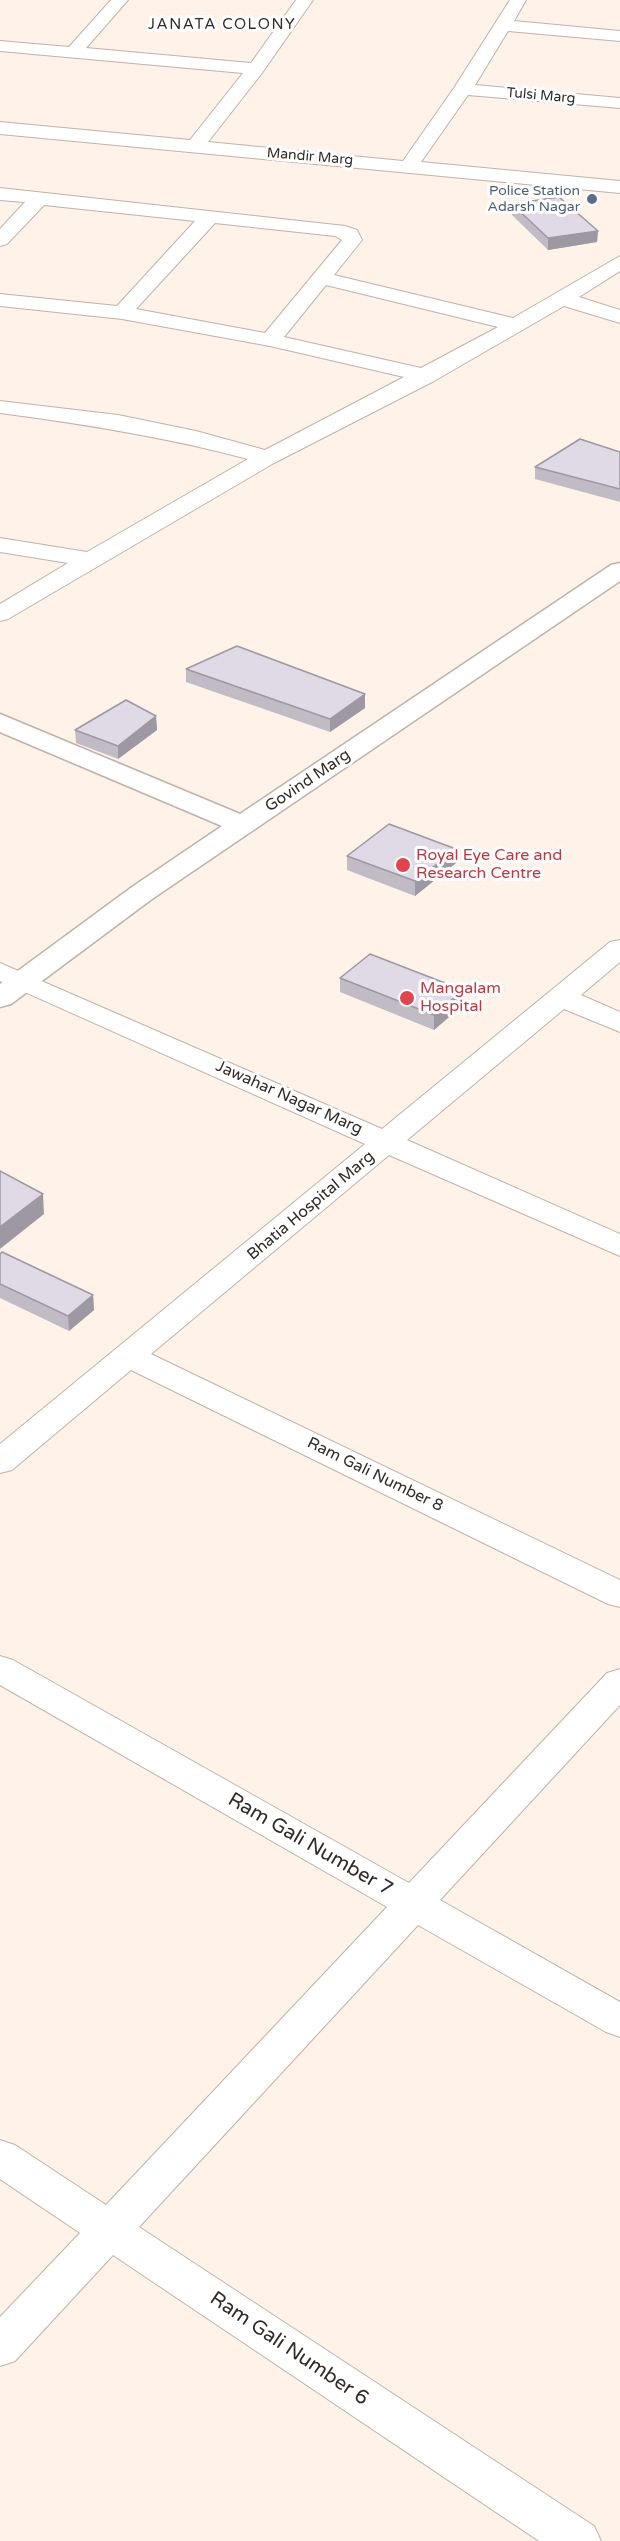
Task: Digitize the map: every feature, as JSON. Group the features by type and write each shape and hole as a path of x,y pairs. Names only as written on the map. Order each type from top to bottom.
{"street":[{"path":"73,53 120,0"},
{"path":"195,146 256,69 305,0"},
{"path":"410,166 463,89 518,0"},
{"path":"504,25 620,36"},
{"path":"0,46 256,69"},
{"name":"Tulsi Marg","path":"463,89 620,104"},
{"name":"Mandir Marg","path":"0,128 620,187"},
{"path":"0,194 338,230 350,234 352,240 270,340"},
{"path":"0,240 40,198"},
{"path":"122,313 210,216"},
{"path":"0,614 268,458 426,376 564,299 620,262"},
{"path":"323,278 515,325"},
{"path":"564,299 620,317"},
{"path":"0,300 122,313 270,340 426,376"},
{"path":"0,407 118,422 196,438 268,458"},
{"path":"0,544 91,560"},
{"name":"Govind Marg","path":"8,983 620,570"},
{"path":"0,722 242,825"},
{"name":"Bhatia Hospital Marg","path":"0,1462 389,1142 560,996 620,948"},
{"name":"Jawahar Nagar Marg","path":"8,983 389,1142 620,1246"},
{"path":"560,996 620,1023"},
{"name":"Ram Gali Number 8","path":"129,1356 620,1595"},
{"name":"Ram Gali Number 7","path":"0,1669 620,2021"},
{"path":"0,2347 620,1682"},
{"name":"Ram Gali Number 6","path":"0,2157 578,2541"}],"building":[{"path":"559,197 598,231 548,238 512,204"},
{"path":"580,439 620,452 620,489 535,467"},
{"path":"237,646 365,694 330,719 186,669"},
{"path":"126,700 156,716 118,746 75,730"},
{"path":"389,824 456,849 415,881 347,856"},
{"path":"370,954 463,990 434,1015 340,978"},
{"path":"0,1171 43,1194 0,1227"},
{"path":"2,1252 93,1295 68,1316 0,1284 0,1254"}],"place":[{"name":"Police Station Adarsh Nagar","path":"592,199"},
{"name":"Royal Eye Care and Research Centre","path":"403,865"},
{"name":"Mangalam Hospital","path":"407,998"}],"district":[{"name":"JANATA COLONY","path":"222,25"}]}
